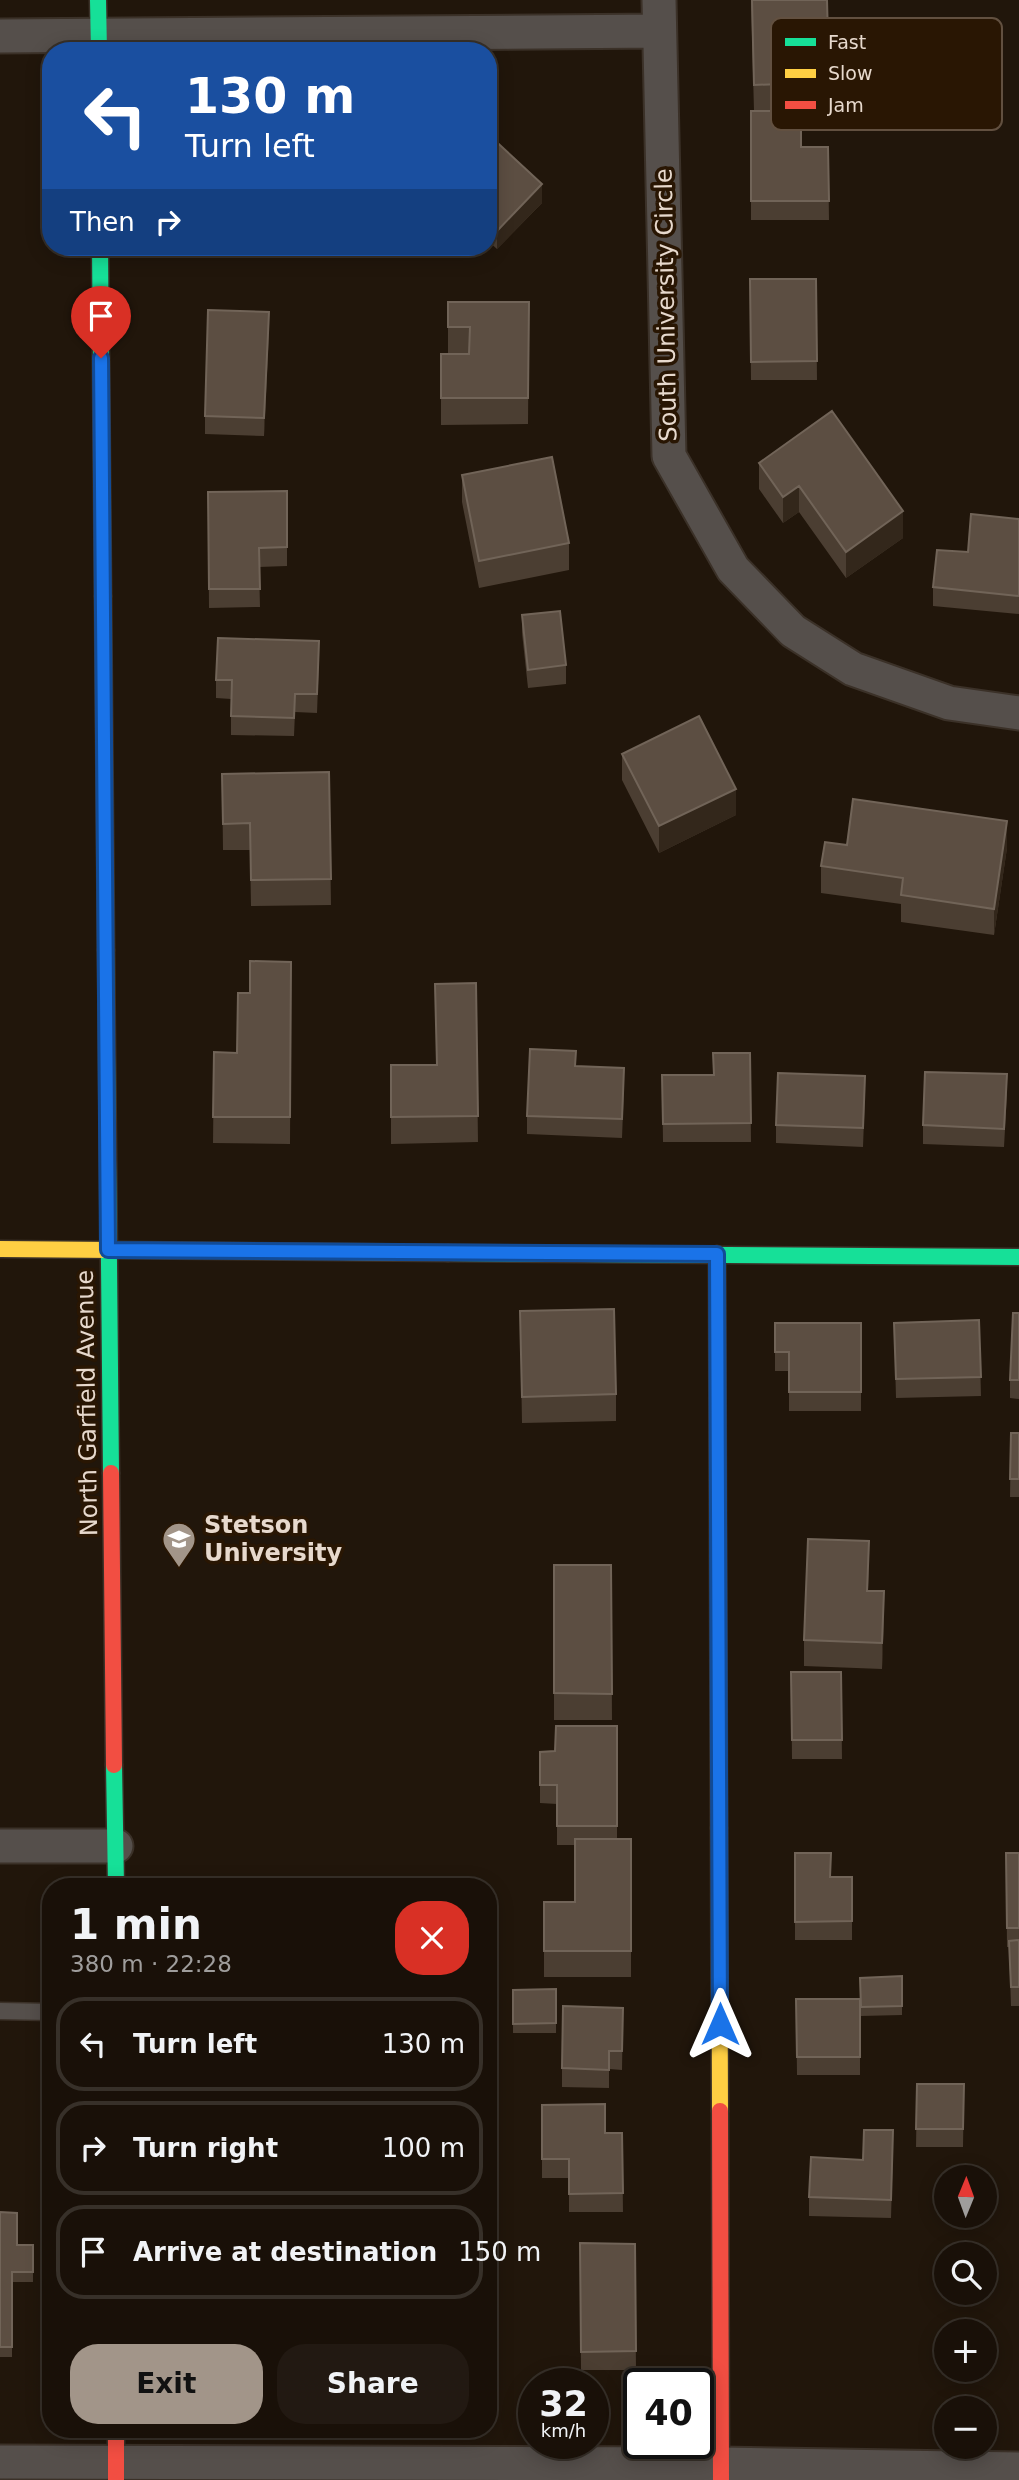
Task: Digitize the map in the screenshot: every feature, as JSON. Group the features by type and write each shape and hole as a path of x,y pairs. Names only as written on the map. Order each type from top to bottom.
{"street":[{"path":"98,0 99,42"},
{"path":"139,42 659,16"},
{"name":"South University Circle","path":"659,16 669,456 733,569 793,631 853,669 949,703 1019,713"},
{"path":"0,36 74,42"},
{"name":"North Garfield Avenue","path":"100,256 116,1878"},
{"path":"0,1250 1019,1256"},
{"path":"717,1254 721,2472"},
{"path":"0,1846 116,1846"},
{"path":"116,2438 116,2471"},
{"path":"0,2462 116,2471 721,2472 1019,2469"}],"lane":[{"path":"0,2011 42,2011"}],"building":[{"path":"752,0 827,0 827,18 771,18 771,84 754,85"},
{"path":"751,111 771,111 771,130 801,130 801,147 828,147 829,201 751,201"},
{"path":"497,142 542,184 497,231"},
{"path":"750,279 816,279 817,361 751,362"},
{"path":"448,302 529,302 528,398 441,398 441,354 469,354 470,327 448,327"},
{"path":"208,310 269,312 264,418 205,416"},
{"path":"832,411 903,511 846,552 799,486 783,497 759,463"},
{"path":"552,457 569,543 479,561 462,475"},
{"path":"287,491 287,547 259,548 260,589 209,589 208,492"},
{"path":"971,514 1019,519 1019,596 933,587 937,550 968,552"},
{"path":"560,611 566,665 528,670 522,615"},
{"path":"218,638 319,641 317,694 295,694 294,718 231,716 232,680 216,680"},
{"path":"699,716 736,789 659,826 622,754"},
{"path":"329,772 331,879 251,880 250,823 223,824 222,774"},
{"path":"853,799 1007,821 994,909 901,895 903,878 821,866 825,842 847,845"},
{"path":"250,961 291,962 290,1117 213,1117 214,1052 237,1053 238,993 250,993"},
{"path":"476,983 478,1116 391,1117 391,1065 437,1065 435,984"},
{"path":"530,1049 576,1051 575,1066 624,1068 622,1119 527,1116"},
{"path":"713,1053 750,1053 751,1123 663,1124 662,1075 714,1075"},
{"path":"925,1072 1007,1074 1004,1129 923,1125"},
{"path":"778,1073 865,1076 863,1128 776,1125"},
{"path":"614,1309 616,1394 522,1397 520,1311"},
{"path":"1013,1313 1019,1313 1019,1380 1010,1380"},
{"path":"979,1320 981,1377 896,1379 894,1323"},
{"path":"775,1323 861,1323 861,1392 789,1392 789,1352 775,1352"},
{"path":"1011,1433 1019,1433 1019,1479 1010,1479"},
{"path":"808,1539 869,1541 867,1591 884,1591 882,1643 804,1640"},
{"path":"554,1565 611,1565 612,1694 554,1693"},
{"path":"791,1672 841,1672 842,1740 792,1740"},
{"path":"556,1726 617,1726 617,1826 557,1826 557,1785 540,1785 540,1752 555,1751"},
{"path":"575,1839 631,1839 631,1951 544,1951 544,1902 575,1902"},
{"path":"795,1853 831,1853 830,1877 852,1877 852,1921 795,1922"},
{"path":"1006,1853 1019,1853 1019,1928 1007,1928"},
{"path":"1019,1940 1019,1987 1011,1987 1009,1941"},
{"path":"902,1976 902,2006 861,2007 860,1978"},
{"path":"556,1989 556,2023 513,2024 513,1990"},
{"path":"796,1999 860,1999 860,2057 797,2057"},
{"path":"563,2006 623,2008 622,2051 609,2051 609,2070 562,2068"},
{"path":"917,2084 964,2084 963,2129 916,2129"},
{"path":"605,2104 605,2133 622,2133 623,2193 569,2194 569,2159 542,2159 542,2105"},
{"path":"864,2130 893,2130 891,2200 809,2197 811,2157 863,2160"},
{"path":"0,2212 17,2213 17,2245 33,2245 33,2272 12,2272 12,2347 0,2347"},
{"path":"580,2243 635,2244 636,2351 581,2352"}],"traffic: fast":[{"path":"98,0 99,42"},
{"path":"100,256 103,596"},
{"path":"106,950 111,1473"},
{"path":"448,1253 1019,1257"},
{"path":"114,1765 116,1878"}],"traffic: slow":[{"path":"0,1249 448,1253"},
{"path":"719,1828 720,2111"}],"traffic: jam":[{"path":"103,596 106,950"},
{"path":"717,1254 719,1828"},
{"path":"111,1473 114,1765"},
{"path":"720,2111 721,2480"},
{"path":"116,2438 116,2480"}],"place":[{"name":"Stetson University","path":"179,1569"}],"route":[{"path":"101,358 108,1250 717,1254 720,2024"}]}
